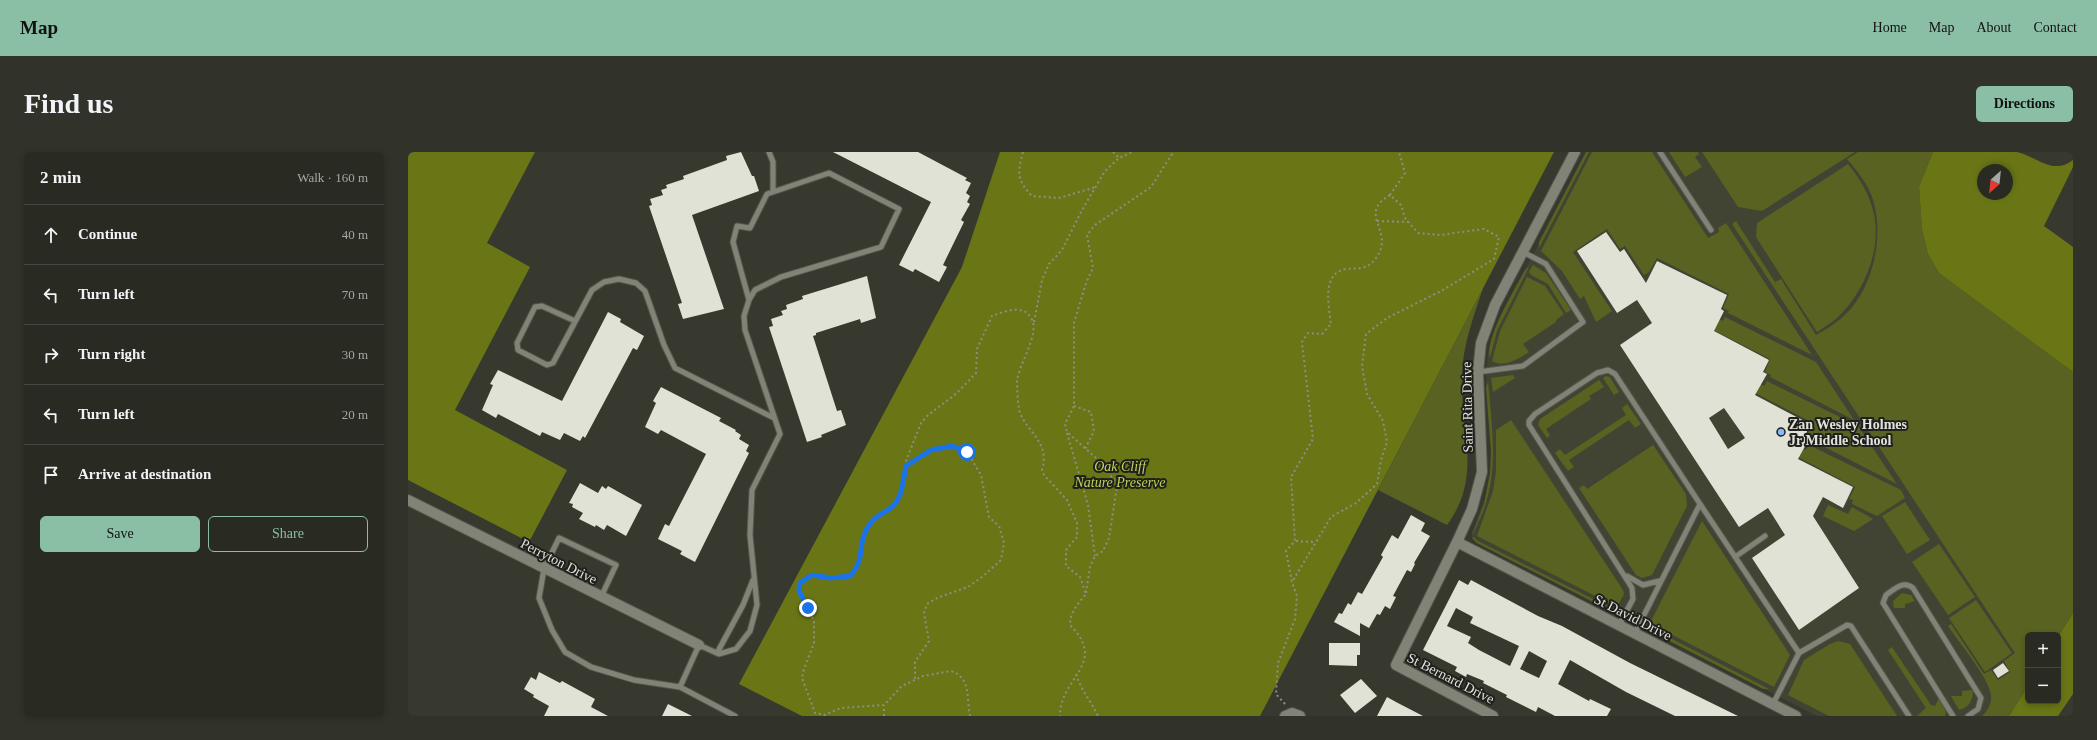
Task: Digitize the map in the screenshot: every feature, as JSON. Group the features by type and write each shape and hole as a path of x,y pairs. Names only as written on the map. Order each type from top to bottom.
{"street":[{"name":"Saint Rita Drive","path":"1396,665 1472,509 1482,472 1478,372 1481,343 1495,305 1575,152"},
{"name":"Perryton Drive","path":"408,500 699,645"},
{"name":"St David Drive","path":"1457,542 1796,716"},
{"name":"St Bernard Drive","path":"1396,665 1493,716"}],"lane":[{"path":"769,152 773,162 773,190"},
{"path":"1660,152 1711,230"},
{"path":"680,687 699,645 717,653 736,649 750,631 757,606 753,579 750,534 752,490 780,434 745,330 744,316 749,300 755,290 781,278 881,247 899,209 829,173 773,190 767,194 750,228 737,226 734,233 734,252 749,300"},
{"path":"1478,372 1523,366 1583,322 1546,264 1522,251"},
{"path":"575,321 542,306 535,307 517,343 518,350 547,365 553,363 592,290 604,282 619,280 636,283 646,291 664,345 675,368 774,418"},
{"path":"1619,625 1634,594 1623,572 1531,429 1529,421 1531,417 1597,373 1608,370 1612,371 1799,653"},
{"path":"1635,634 1659,582 1700,504"},
{"path":"1735,557 1765,536"},
{"path":"601,597 616,566 559,538 544,569 539,598 552,630 565,652 591,668 634,680 680,687 735,716"},
{"path":"1623,572 1633,581 1644,585 1659,582"},
{"path":"717,653 743,605 753,579"},
{"path":"1953,716 1884,602 1886,595 1903,584 1909,585 1913,588 1980,698 1978,709 1968,716"},
{"path":"1773,704 1799,653 1847,625 1851,626 1908,716"}],"path":[{"path":"1023,152 1018,168 1022,185 1032,196 1059,198 1096,187"},
{"path":"1113,152 1119,158"},
{"path":"1086,594 1080,577 1066,566 1066,550 1077,537 1077,523 1068,500 1044,475 1042,470 1044,461 1043,452 1034,432 1019,411 1017,382 1033,333 1033,324 1042,280 1049,264 1062,250 1082,210 1105,171 1119,158 1132,152"},
{"path":"1060,716 1060,706 1076,674 1084,663 1085,649 1077,632 1070,625 1070,618 1086,594 1090,567 1095,556 1088,505 1065,424 1074,406 1074,323 1086,283 1093,268 1087,235 1095,225 1151,187 1172,154 1171,152"},
{"path":"1296,541 1291,477 1314,439 1302,342 1308,333 1322,334 1332,324 1327,290 1334,276 1345,270 1363,269 1376,259 1383,242 1375,211 1379,202 1390,195 1405,173 1400,152"},
{"path":"1292,582 1314,542 1331,517 1356,504 1377,484 1381,460 1387,442 1383,422 1367,394 1362,366 1366,334 1387,318 1443,290 1494,259 1499,237 1484,228 1440,235 1418,233 1405,218 1401,205 1390,195"},
{"path":"1378,221 1409,222"},
{"path":"970,716 967,703 967,687 963,678 955,672 942,672 923,676 902,686 884,704 841,708 824,715 819,715 812,709 802,678 804,668 814,643 814,621 798,587 804,580 812,575 831,578 850,576 860,563 863,539 868,526 876,516 892,506 900,494 906,466 919,427 924,420 957,393 976,373 977,350 992,316 1007,310 1021,310 1030,315 1033,324"},
{"path":"1074,406 1091,412 1094,431 1085,449"},
{"path":"1067,432 1105,466 1117,486 1109,538 1103,551 1095,556"},
{"path":"906,466 931,450 952,446 967,452 981,475 989,517 999,526 1004,543 1001,560 968,587 939,597 927,604 924,613 929,641 915,662 915,681"},
{"path":"1292,715 1276,694 1278,663 1295,619 1297,596 1292,582 1286,551 1296,541 1314,542"},
{"path":"1076,674 1081,689 1093,704 1098,716"},
{"path":"884,704 884,716"}],"shaded area":[{"name":"Zan Wesley Holmes Jr Middle School","path":"1586,152 1933,152 1919,187 1922,229 1939,273 2073,372 2073,613 2061,632 2025,632 2025,691 2009,716 1817,716 1477,543 1472,538 1472,532 1485,498 1492,459 1486,387 1488,352 1501,316"}],"green space":[{"path":"408,152 535,152 487,243 530,267 455,410 567,470 529,542 408,480"},
{"name":"Oak Cliff Nature Preserve","path":"1000,152 1554,152 1260,716 802,716 739,684 962,267"},
{"path":"1586,152 1589,152 1539,248 1539,242"},
{"path":"1592,152 1652,152 1708,238 1719,232 1718,228 1726,223 1812,355 1728,313 1729,311 1723,308 1729,294 1657,258 1649,272 1644,275 1625,246 1620,249 1607,229 1573,252 1612,311 1596,322 1584,296 1580,299 1562,271 1541,251"},
{"path":"1669,152 1698,152 1699,154 1695,157 1702,167 1685,177"},
{"path":"1702,152 1855,152 1762,211 1738,207"},
{"path":"1858,152 1933,152 1919,187 1922,229 1928,254 1939,273 2073,372 2073,613 2061,632 2025,632 2025,691 2009,716 1982,716 1988,709 1991,701 1989,687 1979,669 1948,626 1951,624 1984,674 1991,670 1998,680 2010,672 2004,661 2015,653 1732,224 1736,221 1775,282 1781,279 1816,335 1836,322 1850,309 1860,296 1873,265 1876,248 1876,215 1873,200 1866,184 1847,159"},
{"path":"1933,152 2017,152 2052,166 2066,164 2073,160 2073,167 2044,226 2073,247 2073,372 1939,273 1928,254 1922,229 1919,187"},
{"path":"1848,164 1855,172 1870,201 1876,232 1874,248 1871,264 1865,279 1848,307 1837,318 1817,332 1756,237 1757,223"},
{"path":"1533,265 1546,273 1571,310 1566,313 1548,284 1531,275 1529,272"},
{"path":"1529,267 1497,331 1490,358 1489,350 1496,327 1525,270"},
{"path":"1527,277 1545,286 1564,314 1556,320 1556,322 1523,344 1529,352 1511,362 1501,364 1497,363 1492,361 1500,331"},
{"path":"1483,288 1464,352 1462,374 1462,394 1467,451 1465,488 1458,506 1447,525 1378,490"},
{"path":"1697,308 1723,321 1725,317 1816,362 1854,420 1770,377 1771,375 1765,372 1770,359 1692,319"},
{"path":"1739,374 1764,386 1767,381 1858,426 1897,484 1811,440 1812,437 1807,435 1813,423 1734,382"},
{"path":"1513,375 1515,378 1493,392 1491,378"},
{"path":"1606,376 1610,377 1619,392 1614,395 1603,378"},
{"path":"1599,380 1604,387 1589,396 1591,399 1546,429 1550,435 1547,438 1538,425 1540,419"},
{"path":"1488,382 1493,451 1492,468 1486,502 1472,535 1484,504 1490,474 1491,452 1486,387"},
{"path":"1627,404 1641,424 1635,428 1629,420 1569,460 1574,467 1568,471 1555,453 1560,449 1565,455 1626,415 1622,408"},
{"path":"1511,420 1623,590 1624,594 1617,607 1477,536 1493,491 1496,472 1496,430"},
{"path":"1780,437 1806,450 1809,445 1901,490 1905,498 1877,516 1852,504 1853,500 1849,499 1855,487 1777,446"},
{"path":"1653,445 1686,494 1687,506 1652,575 1642,578 1636,575 1579,488 1584,485 1587,489"},
{"path":"1905,502 1930,540 1907,554 1882,516"},
{"path":"1828,505 1848,514 1852,507 1873,519 1854,531 1823,516"},
{"path":"1702,521 1790,655 1774,687 1651,624 1652,619"},
{"path":"1474,537 1478,541 1615,610 1607,609 1477,543 1472,538"},
{"path":"1939,544 1975,597 1948,615 1912,562"},
{"path":"1902,593 1911,595 1915,601 1905,604 1905,608 1894,608 1893,601"},
{"path":"1976,600 2012,653 1985,672 1949,618"},
{"path":"2073,613 2073,694 2058,716 2009,716 2025,691 2025,704 2061,704 2061,632"},
{"path":"1649,627 1769,689 1763,689 1650,631"},
{"path":"1838,641 1850,644 1897,716 1829,716 1788,695 1804,660 1830,644"},
{"path":"1892,647 1931,705 1935,706 1939,698 1946,710 1945,716 1917,716 1926,708 1888,650"},
{"path":"1973,690 1970,703 1959,710 1951,696 1962,696 1962,691"}],"building":[{"path":"741,152 752,176 754,176 759,191 692,215 724,309 683,319 678,304 682,303 649,206 652,205 650,199 663,195 661,190 667,188 666,185 684,179 683,176 727,160 726,156"},
{"path":"833,152 918,152 967,178 965,180 971,183 966,193 970,196 967,202 970,204 961,220 964,222 943,265 947,267 939,282 915,269 913,272 899,265 931,202"},
{"path":"1606,232 1620,252 1624,249 1646,283 1657,261 1727,295 1721,309 1724,311 1714,331 1769,360 1763,372 1767,374 1755,395 1810,424 1805,436 1809,439 1798,459 1853,487 1843,508 1823,497 1813,516 1859,588 1799,630 1752,558 1785,535 1768,508 1739,527 1620,345 1652,323 1637,300 1617,313 1577,251","holes":["1724,408 1745,438 1728,449 1709,418"]},
{"path":"867,276 876,318 861,323 860,319 816,333 816,335 813,336 837,411 841,410 846,425 821,435 822,437 807,442 769,327 773,326 771,319 783,315 781,311 787,309 786,305 803,299 802,296"},
{"path":"608,312 621,319 620,322 644,336 637,350 633,348 585,438 583,436 580,441 564,433 560,440 542,432 540,436 498,414 496,418 482,410 493,385 490,384 498,370 562,401"},
{"path":"661,387 721,418 719,421 736,430 735,431 741,435 739,439 749,445 746,451 749,453 695,562 680,554 682,551 658,539 665,524 669,526 706,454 661,430 658,434 645,427 656,403 653,401"},
{"path":"580,483 598,493 602,486 606,489 608,486 642,505 626,536 607,525 604,530 596,525 595,527 579,519 583,513 572,507 573,504 569,503"},
{"path":"1411,515 1425,523 1421,531 1430,536 1414,563 1415,564 1411,572 1407,570 1393,596 1396,597 1390,609 1385,606 1380,615 1377,614 1369,628 1360,623 1360,636 1334,622 1339,613 1342,614 1348,603 1351,605 1358,592 1362,594 1383,557 1381,555 1392,535 1398,539"},
{"path":"1459,580 1468,585 1471,580 1538,616 1562,626 1630,663 1738,716 1675,716 1626,692 1570,660 1558,684 1589,701 1590,699 1611,709 1607,716 1555,716 1538,707 1536,712 1506,697 1507,695 1483,683 1484,681 1467,674 1466,677 1455,671 1457,667 1423,650","holes":["1456,608 1473,617 1470,623 1519,646 1510,666 1468,643 1471,637 1447,626","1529,651 1547,661 1539,678 1520,669"]},
{"path":"1329,643 1360,643 1360,655 1357,655 1357,666 1329,665"},
{"path":"2003,663 2009,671 1998,678 1993,670"},
{"path":"539,672 560,683 562,681 595,699 591,707 608,716 544,716 549,706 533,697 534,695 524,689 531,677 536,680"},
{"path":"1361,679 1377,696 1355,713 1340,695"},
{"path":"1387,697 1396,702 1423,716 1377,716"},
{"path":"668,704 692,716 662,716"}],"place":[{"name":"Zan Wesley Holmes Jr Middle School","path":"1781,432"}],"route":[{"path":"808,608 799,591 798,587 800,583 812,575 831,578 850,576 860,563 863,539 868,526 876,516 892,506 900,494 906,466 931,450 952,446 967,452"}]}
